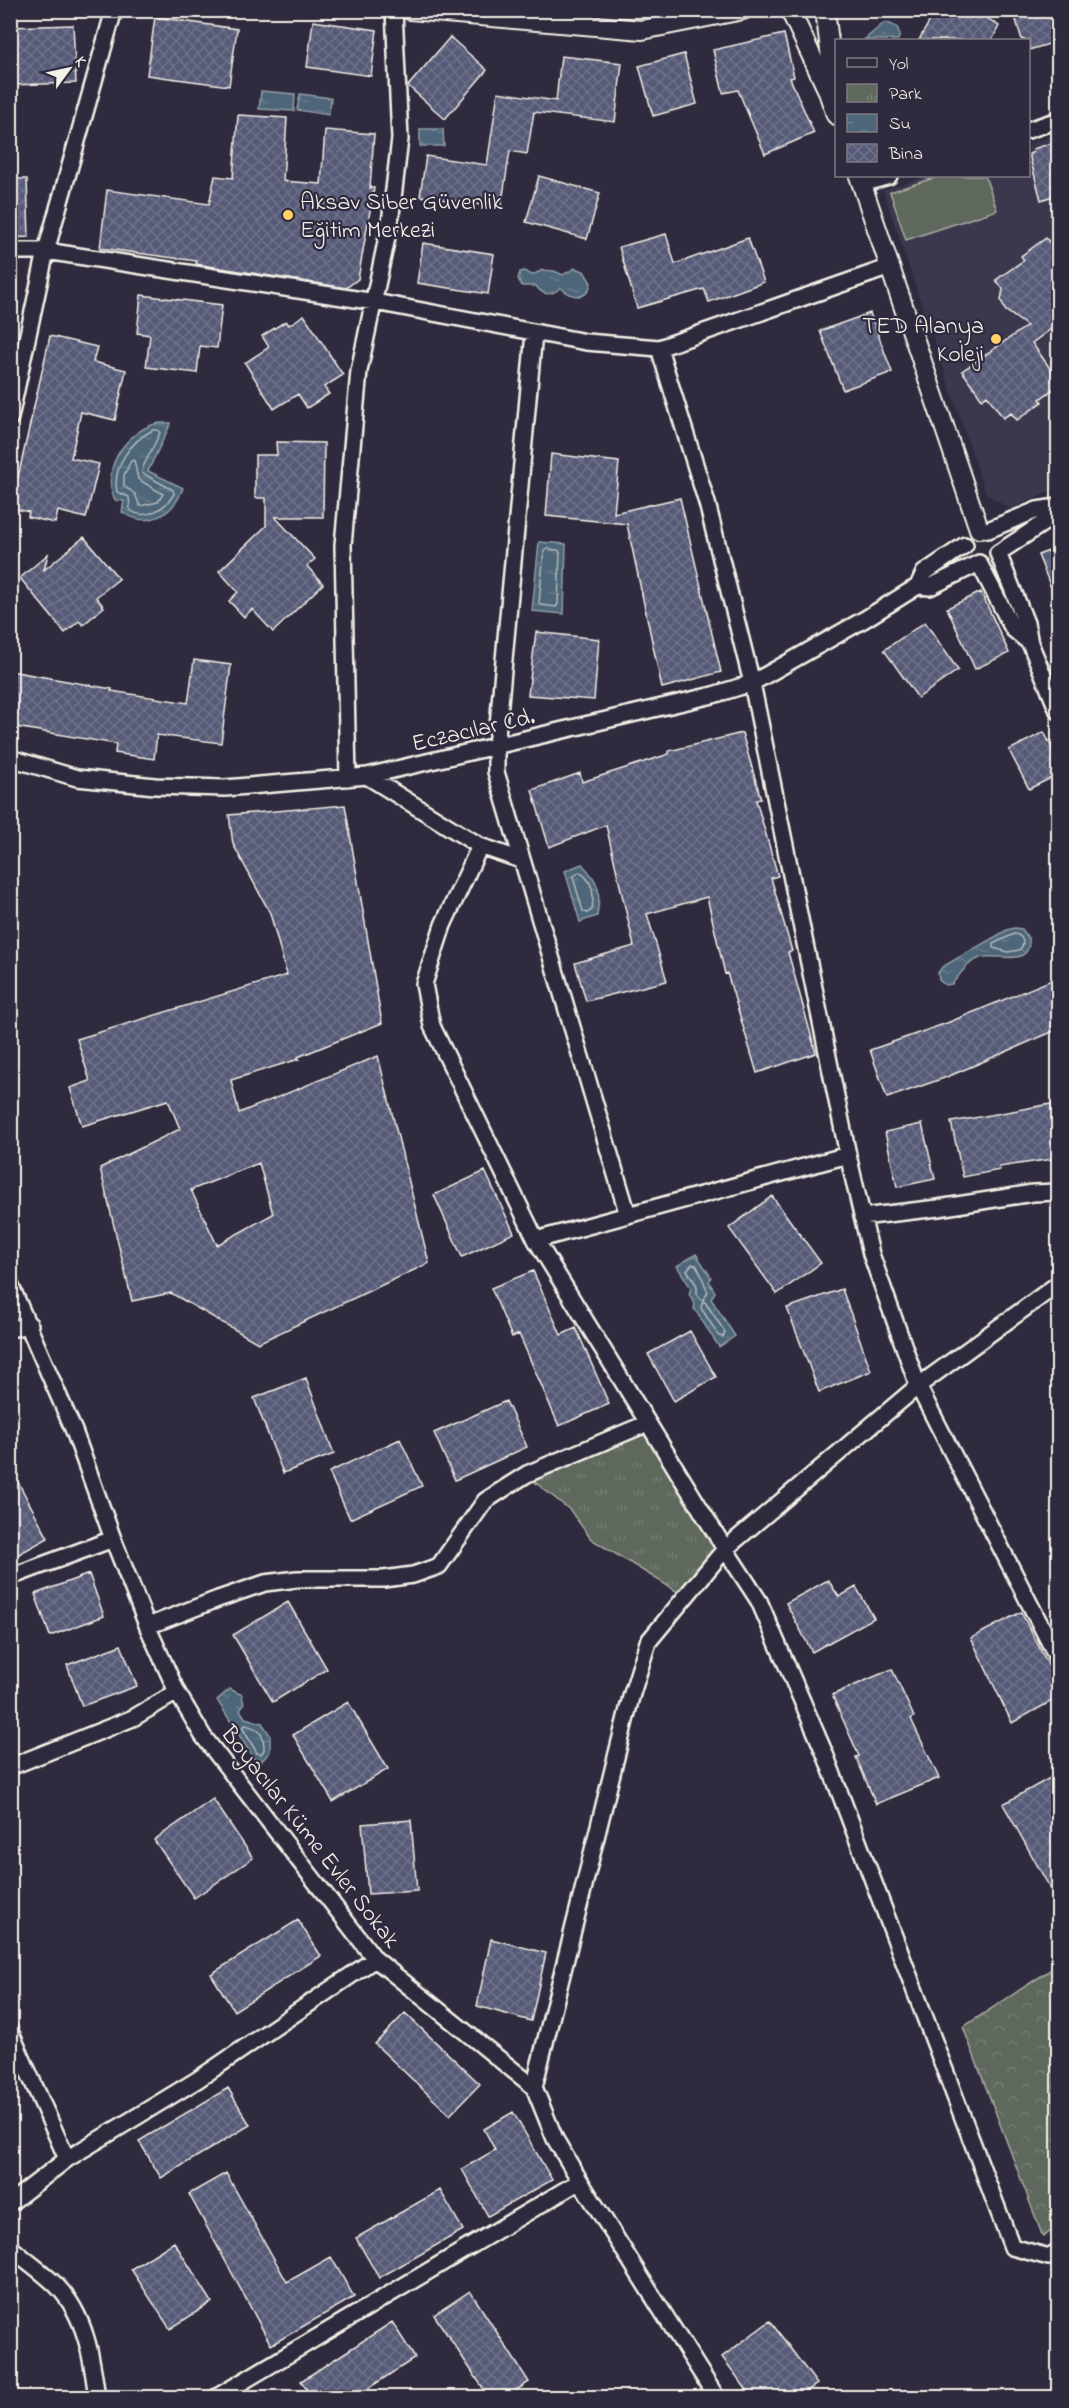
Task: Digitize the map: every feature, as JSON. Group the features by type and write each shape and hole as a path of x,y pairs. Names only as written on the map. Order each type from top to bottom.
{"street":[{"path":"10,418 46,251 114,10"},
{"path":"348,778 343,545 359,371 390,223 400,139 394,10"},
{"path":"410,10 642,30 743,10"},
{"path":"790,10 835,110"},
{"path":"825,10 832,66 827,89"},
{"path":"1030,130 1059,120"},
{"path":"882,177 860,180 984,529"},
{"path":"10,251 46,251 375,302 586,342 659,348 890,267"},
{"path":"534,333 496,747 496,772 628,1215"},
{"path":"659,348 707,503 752,683 848,1155 871,1254 918,1386 1059,1659"},
{"path":"1030,643 1013,629 979,563 967,555 965,545 968,536 984,529 1037,510 1058,507"},
{"path":"965,545 924,573 918,586 930,587 979,563 990,561 998,553 1044,522 1058,507"},
{"path":"984,529 993,532 999,542 998,553 1026,623 1030,643 1059,711"},
{"name":"Eczacılar Cd.","path":"10,758 77,778 155,786 225,788 367,776 713,695 752,683 918,586"},
{"path":"367,776 480,846 521,860"},
{"path":"480,846 443,925 424,984 432,1026 536,1240 759,1601 825,1754 1012,2247 1049,2258 1059,2251"},
{"path":"536,1240 848,1155"},
{"path":"862,1217 1033,1193 1059,1192"},
{"name":"Boyacılar Küme Evler Sokak","path":"10,1284 30,1325 74,1431 112,1539 148,1626 177,1692 203,1736 375,1959 534,2087"},
{"path":"717,2397 555,2139 534,2087 631,1697 648,1642 725,1549 918,1386 1059,1284"},
{"path":"10,1329 30,1325"},
{"path":"148,1626 264,1583 297,1579 384,1579 413,1575 439,1566 485,1501 527,1474 648,1423"},
{"path":"10,1577 112,1539"},
{"path":"10,1767 133,1718 177,1692"},
{"path":"10,2203 67,2159 197,2080 375,1959"},
{"path":"10,2031 67,2159"},
{"path":"215,2397 580,2181"},
{"path":"10,2247 57,2286 76,2310 92,2356 97,2397"}],"shaded area":[{"name":"TED Alanya Koleji","path":"1058,134 1058,488 1010,509 986,494 883,190 925,177 1030,177 1030,144"}],"green space":[{"path":"937,177 985,177 997,210 906,240 890,192"},
{"path":"646,1430 719,1549 681,1594 591,1539 570,1510 531,1479"},
{"path":"1058,1965 1058,2226 1043,2237 963,2027"}],"water":[{"path":"885,22 897,27 900,35 898,39 865,39"},
{"path":"261,91 295,94 294,111 259,109"},
{"path":"300,94 331,98 329,115 297,110"},
{"path":"420,129 443,129 444,146 420,146"},
{"path":"575,268 584,271 591,283 586,293 578,296 569,294 561,288 545,293 536,286 522,286 518,279 520,272 524,271 532,275 543,270 563,275"},
{"path":"171,423 148,471 183,488 173,506 158,517 141,519 131,517 122,512 124,501 115,500 111,488 114,463 127,441 148,426"},
{"path":"539,542 566,544 564,614 532,611"},
{"path":"582,864 596,882 599,900 597,916 580,922 565,871"},
{"path":"1014,928 1022,929 1029,939 1025,954 1012,958 980,958 967,966 952,984 945,985 939,980 938,973 942,967"},
{"path":"696,1254 711,1277 709,1282 715,1292 711,1299 735,1336 719,1347 694,1308 695,1304 689,1294 691,1288 677,1266"},
{"path":"230,1689 242,1695 244,1705 240,1710 245,1718 262,1723 270,1735 270,1752 258,1765 217,1700"}],"building":[{"path":"936,10 975,10 999,26 992,39 920,39"},
{"path":"1013,10 1051,10 1059,41 1030,50 1030,39 1022,39"},
{"path":"155,17 237,29 229,86 147,75"},
{"path":"313,21 377,30 371,76 307,67"},
{"path":"73,25 76,83 10,85 10,27"},
{"path":"784,34 794,77 790,78 814,133 765,154 738,90 723,93 713,50"},
{"path":"450,37 487,70 445,119 408,86"},
{"path":"684,54 697,104 653,116 639,66"},
{"path":"561,56 622,63 615,122 534,112 527,154 510,151 501,208 420,196 426,156 487,165 498,92 556,101"},
{"path":"238,115 287,118 283,181 321,184 325,130 374,134 370,188 374,188 358,279 346,288 196,264 197,261 100,248 107,190 209,204 215,176 233,178"},
{"path":"1059,141 1059,194 1041,200 1030,158 1030,154 1034,152 1033,149"},
{"path":"539,176 600,193 587,239 526,222"},
{"path":"10,179 27,179 29,237 10,238"},
{"path":"666,234 675,264 748,238 764,282 709,302 704,289 637,308 619,247"},
{"path":"1059,235 1059,323 1032,343 1059,381 1059,385 1040,399 1042,402 1017,420 1011,413 1003,418 987,395 982,399 962,371 1027,326 1005,310 1001,300 1003,289 996,280 1024,260 1021,256 1046,238 1049,242"},
{"path":"423,243 494,254 488,294 417,283"},
{"path":"141,295 222,305 217,348 200,346 197,373 146,367 150,335 137,333"},
{"path":"870,313 892,372 843,390 820,331"},
{"path":"304,315 343,375 324,387 329,394 307,408 298,394 274,409 245,363 269,347 262,336 286,321 289,325"},
{"path":"50,336 97,347 93,362 126,370 115,420 81,412 71,458 99,464 86,518 58,511 55,523 28,517 29,512 11,508"},
{"path":"276,442 324,443 323,517 275,517 315,559 307,566 323,584 273,632 252,609 244,617 229,601 238,592 219,571 266,526 266,498 255,498 255,455 277,455"},
{"path":"551,454 619,462 614,513 680,498 721,672 662,688 627,524 546,516"},
{"path":"84,537 119,579 96,597 104,607 83,625 79,621 65,633 20,578 48,554 44,570"},
{"path":"1059,547 1059,605 1058,605 1038,555"},
{"path":"981,592 1009,653 975,669 947,608"},
{"path":"925,622 958,670 918,698 884,650"},
{"path":"536,632 599,639 594,700 528,695"},
{"path":"194,660 231,665 221,743 157,735 154,759 115,753 116,744 10,726 10,671 112,689 111,691 188,703"},
{"path":"1044,732 1059,761 1059,774 1029,789 1009,750"},
{"path":"742,733 761,799 756,800 778,876 771,878 792,951 788,952 816,1053 757,1073 727,973 725,974 707,897 647,914 667,981 586,1001 575,963 634,946 606,825 549,847 532,790 580,773 582,782 669,754 669,751"},
{"path":"345,805 382,1023 298,1057 299,1059 231,1080 239,1113 378,1056 429,1263 258,1343 171,1293 132,1301 100,1168 180,1129 168,1100 82,1126 70,1088 90,1081 77,1039 287,975 270,913 233,844 229,815","holes":["259,1163 273,1214 217,1245 191,1190"]},
{"path":"1059,977 1059,1029 947,1077 887,1098 870,1050 947,1023"},
{"path":"1051,1104 1059,1158 999,1167 1000,1170 963,1177 951,1122"},
{"path":"922,1124 935,1179 897,1187 885,1132"},
{"path":"485,1171 514,1233 462,1257 434,1195"},
{"path":"772,1196 821,1263 777,1294 729,1228"},
{"path":"533,1271 561,1335 576,1328 609,1404 559,1426 519,1334 512,1337 491,1288"},
{"path":"842,1289 871,1371 819,1392 787,1308"},
{"path":"690,1331 716,1377 674,1401 648,1354"},
{"path":"306,1378 334,1454 283,1473 254,1398"},
{"path":"506,1401 527,1447 455,1480 434,1433"},
{"path":"400,1439 422,1486 350,1519 329,1472"},
{"path":"10,1467 48,1538 10,1559"},
{"path":"89,1574 104,1616 50,1636 35,1594"},
{"path":"828,1580 839,1597 856,1587 874,1618 812,1652 786,1603"},
{"path":"288,1602 327,1669 273,1702 233,1635"},
{"path":"1021,1612 1059,1686 1059,1697 1012,1723 971,1638"},
{"path":"121,1645 137,1686 82,1706 67,1665"},
{"path":"892,1669 914,1717 911,1719 939,1778 876,1804 856,1757 859,1756 832,1695"},
{"path":"348,1702 388,1769 333,1802 293,1735"},
{"path":"1059,1773 1059,1904 1003,1804"},
{"path":"213,1799 253,1858 194,1898 154,1840"},
{"path":"411,1820 417,1891 368,1894 362,1824"},
{"path":"298,1920 321,1956 234,2011 211,1974"},
{"path":"491,1939 546,1953 531,2021 477,2006"},
{"path":"405,2013 480,2084 450,2115 375,2044"},
{"path":"228,2088 250,2125 161,2178 139,2141"},
{"path":"513,2112 552,2180 488,2216 462,2169 495,2150 484,2129"},
{"path":"226,2173 287,2282 331,2257 354,2297 271,2345 189,2194"},
{"path":"440,2190 463,2230 379,2278 356,2238"},
{"path":"174,2242 212,2302 170,2329 131,2269"},
{"path":"470,2291 529,2382 506,2397 489,2397 434,2315"},
{"path":"770,2321 817,2384 798,2397 752,2397 722,2357"},
{"path":"392,2322 415,2358 355,2397 312,2397 301,2381"}],"place":[{"name":"Aksav Siber Güvenlik Eğitim Merkezi","path":"288,215"},
{"name":"TED Alanya Koleji","path":"996,339"}]}
